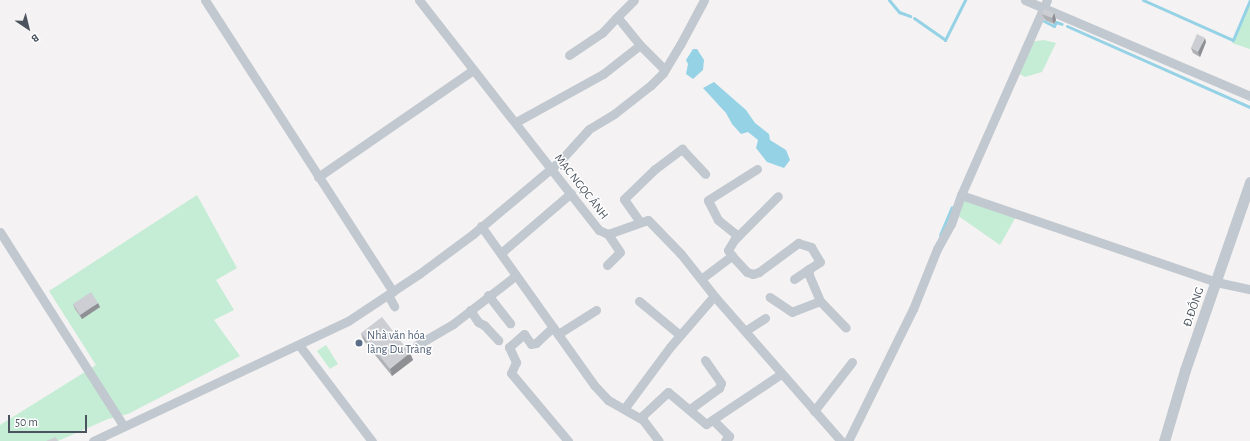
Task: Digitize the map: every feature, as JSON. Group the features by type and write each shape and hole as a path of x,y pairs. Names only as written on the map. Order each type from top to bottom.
{"street":[{"path":"205,0 318,177 390,294 394,306"},
{"name":"MẠC NGỌC ÁNH","path":"419,0 599,230 608,234 640,222"},
{"path":"569,55 602,33 634,0"},
{"path":"93,441 348,321 390,294 481,226 552,168 588,129 638,96 665,70 704,0"},
{"path":"1025,0 1045,4 1250,96"},
{"path":"848,441 913,309 961,195 1045,4"},
{"path":"617,17 640,45 665,70"},
{"path":"516,122 561,95 603,74 640,45"},
{"path":"318,177 473,70"},
{"path":"705,174 682,149 655,169 624,199 640,222 649,222 681,254 714,296 841,441"},
{"path":"738,236 718,220 708,200 758,169"},
{"name":"Đ.ĐỒNG","path":"1164,441 1216,282 1248,194 1250,182"},
{"path":"501,253 571,193"},
{"path":"961,195 1216,282 1250,289"},
{"path":"778,196 738,236 728,250 747,272 754,274 759,272 798,243 811,248 820,262 794,279"},
{"path":"481,226 501,253 515,276 598,390 608,400 640,418 659,441"},
{"path":"0,232 123,426"},
{"path":"607,265 620,252 608,234"},
{"path":"701,279 732,256"},
{"path":"809,269 820,301 846,328"},
{"path":"417,345 470,310 515,276"},
{"path":"488,295 510,324"},
{"path":"624,409 680,334 714,296"},
{"path":"770,296 792,312 820,301"},
{"path":"639,301 680,334"},
{"path":"470,310 478,322 484,325 498,340"},
{"path":"568,441 519,380 511,373 516,362 509,347 524,334 531,344 536,343 596,310"},
{"path":"745,331 766,318"},
{"path":"299,345 372,441"},
{"path":"690,409 719,388 721,383 705,360"},
{"path":"814,411 852,362"},
{"path":"640,418 668,392 706,424 781,374"},
{"path":"713,420 729,436 725,441"}],"green space":[{"path":"1250,2 1250,49 1232,43"},
{"path":"1044,40 1056,43 1042,72 1025,77 1016,72 1029,42"},
{"path":"197,195 237,268 216,280 234,310 214,320 240,356 128,414 108,419 58,441 0,441 0,425 96,365 49,291"},
{"path":"961,195 1017,215 1000,245 954,213"},
{"path":"326,345 338,364 330,369 317,351"}],"water":[{"path":"693,49 697,49 704,60 703,70 693,79 686,74 688,64 686,60"},
{"path":"714,82 746,110 755,123 769,134 770,140 786,150 790,160 784,168 767,162 756,148 758,140 748,132 741,134 732,124 726,113 703,88"}],"building":[{"path":"1044,9 1054,13 1052,18 1042,14"},
{"path":"1197,34 1205,38 1198,52 1191,48"},
{"path":"91,292 98,303 80,315 73,304"},
{"path":"382,317 410,353 390,369 361,333"},
{"path":"56,437 58,441 46,441"}],"waterway":[{"path":"889,0 899,12 910,16"},
{"path":"914,18 945,40 965,0"},
{"path":"1143,0 1233,40 1250,0"},
{"path":"1044,21 1054,26 1056,22 1062,24"},
{"path":"1067,26 1250,107"},
{"path":"940,235 952,207"}],"place":[{"name":"Nhà văn hóa làng Du Tràng","path":"359,343"}]}
